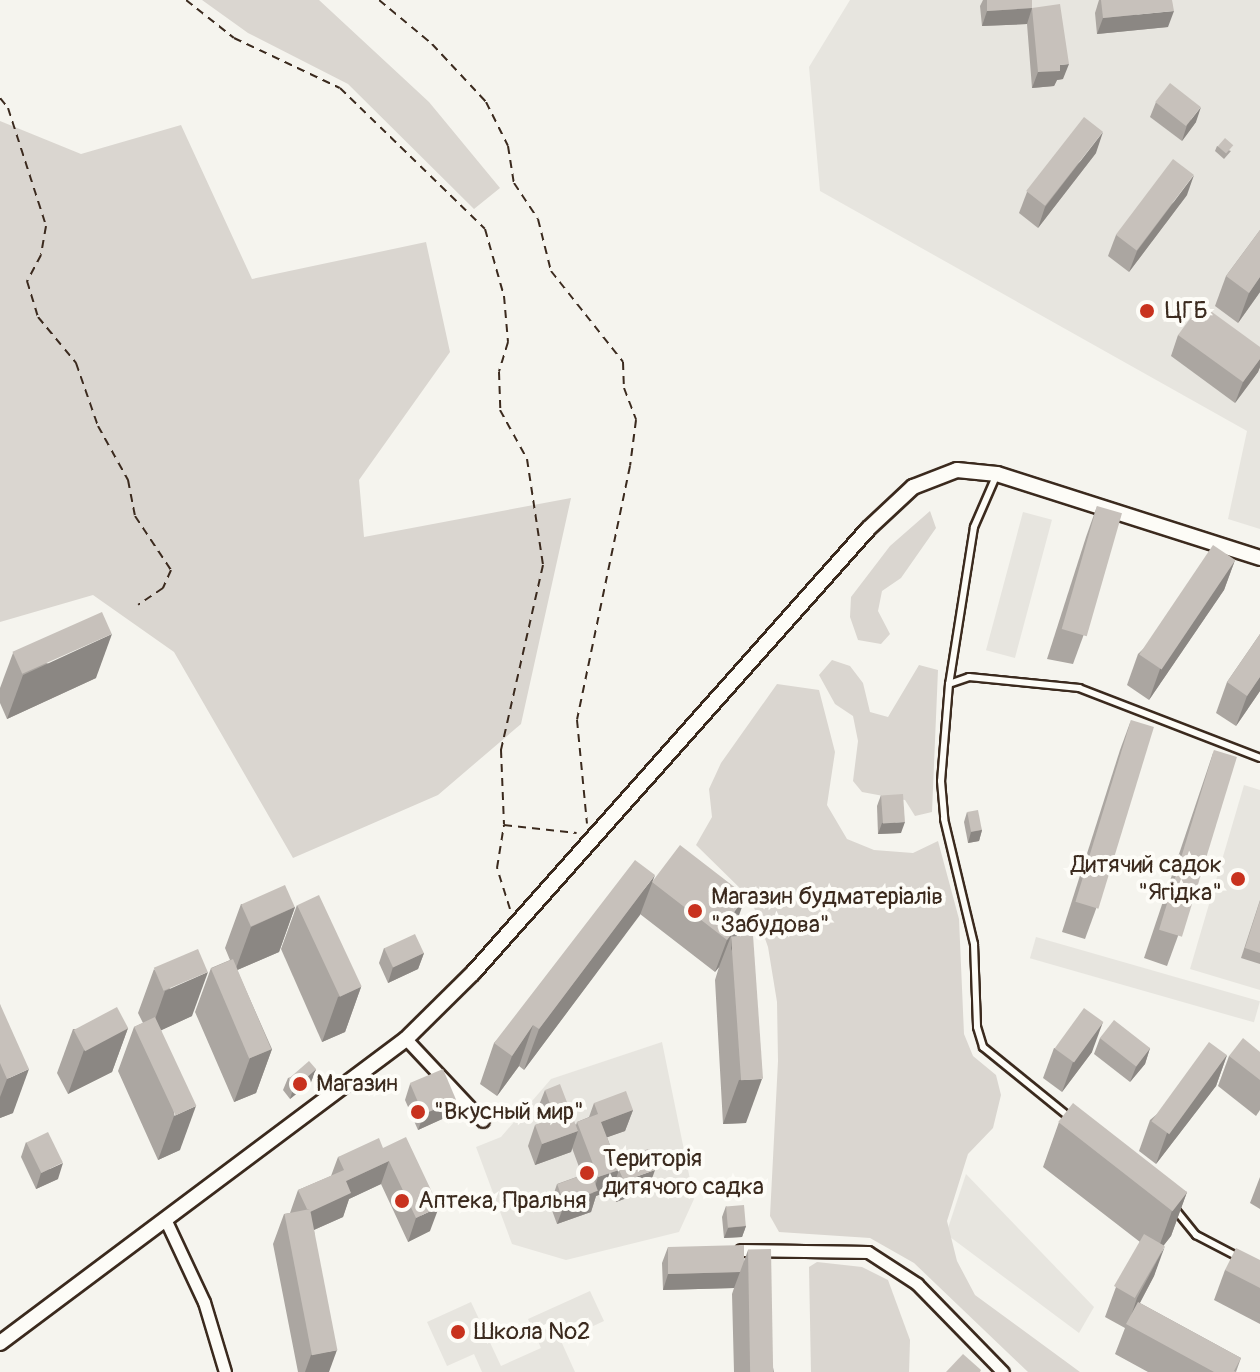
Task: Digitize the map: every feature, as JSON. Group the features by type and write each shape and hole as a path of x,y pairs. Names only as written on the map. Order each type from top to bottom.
{"street":[{"path":"0,1343 406,1039 517,922 868,529 913,487 957,470 997,474 1260,558"},
{"path":"406,1039 483,1121"},
{"path":"166,1221 204,1302 225,1372"},
{"path":"741,1250 868,1252 917,1284 1003,1372"}],"lane":[{"path":"997,474 974,527 949,684 941,781 974,944 977,1027 983,1047 1078,1124"},
{"path":"949,684 969,677 1079,688 1260,758"},
{"path":"1170,1203 1196,1235 1247,1262"}],"path":[{"path":"186,0 234,38 340,88 485,229 504,296 508,342 499,372 500,410 527,459 543,565 501,750 504,825 497,868 502,893 517,922"},
{"path":"379,0 486,102 508,146 514,183 538,219 551,271 623,362 624,388 636,420 577,720 590,837 504,825"},
{"path":"386,0 387,6"},
{"path":"0,98 8,108 46,226 41,255 27,281 38,317 76,363 98,426 128,480 135,516 171,570 163,588 138,605"}],"shaded area":[{"path":"202,0 319,0 429,102 500,188 474,209 348,84 248,33"},
{"name":"ЦГБ","path":"850,0 1260,0 1260,529 1228,519 1247,431 820,191 809,67"},
{"path":"0,121 81,154 181,125 252,279 426,242 450,352 359,480 364,537 571,498 521,724 438,795 293,858 174,652 93,595 0,622"},
{"path":"930,511 936,528 901,578 882,591 878,611 890,634 881,644 858,640 850,617 851,597 890,546"},
{"path":"1023,512 1052,520 1015,658 986,650"},
{"path":"832,660 850,666 863,683 870,712 888,717 919,665 938,670 932,812 915,816 905,800 862,792 853,781 858,741 853,716 835,704 819,675"},
{"path":"777,684 819,690 835,752 827,805 847,839 874,850 913,853 938,841 959,919 964,1034 973,1056 996,1075 1001,1095 993,1128 968,1154 947,1221 957,1261 975,1295 1080,1372 1028,1372 914,1263 870,1238 779,1232 770,1216 778,1061 777,1002 768,947 751,899 696,845 712,817 709,789 721,763"},
{"name":"Дитячий садок \"Ягідка\"","path":"1244,785 1260,790 1260,990 1190,969"},
{"path":"1036,937 1260,1001 1254,1022 1030,958"},
{"name":"Територія дитячого садка","path":"662,1042 694,1199 679,1232 566,1260 512,1244 476,1147 501,1137 551,1079"},
{"path":"966,1174 1094,1307 1079,1333 946,1234"},
{"path":"817,1262 862,1267 888,1280 910,1340 909,1372 811,1372 809,1267"},
{"name":"Школа №2","path":"590,1291 604,1321 561,1341 575,1372 482,1372 474,1354 447,1366 427,1322 471,1302 501,1366 541,1348 528,1319"}],"building":[{"path":"987,0 1032,0 1032,8 987,11"},
{"path":"1101,0 1172,0 1174,11 1103,18"},
{"path":"1060,4 1069,64 1060,65 1060,71 1038,72 1032,8"},
{"path":"1170,83 1201,107 1186,126 1155,102"},
{"path":"1084,117 1103,132 1045,206 1026,191"},
{"path":"1225,138 1233,145 1226,154 1218,146"},
{"path":"1173,159 1194,175 1137,251 1116,235"},
{"path":"1260,230 1260,277 1249,293 1226,276"},
{"path":"1201,304 1260,347 1260,359 1243,382 1178,335"},
{"path":"1097,506 1122,513 1087,636 1062,629"},
{"path":"1213,545 1235,560 1162,670 1139,654"},
{"path":"102,612 112,634 22,674 12,652"},
{"path":"1260,634 1260,677 1247,696 1227,682"},
{"path":"1131,720 1154,727 1098,909 1075,902"},
{"path":"1214,750 1237,757 1182,937 1159,930"},
{"path":"903,794 905,822 883,823 881,796"},
{"path":"978,810 982,830 971,832 967,812"},
{"path":"680,845 746,896 734,912 743,919 727,940 652,882"},
{"path":"635,860 655,875 539,1029 533,1025 512,1056 494,1043"},
{"path":"285,885 295,907 251,926 241,905"},
{"path":"319,895 362,987 340,997 297,905"},
{"name":"Дитячий садок \"Ягідка\"","path":"1260,901 1260,953 1245,948"},
{"path":"415,934 424,953 393,967 384,948"},
{"path":"753,935 763,1079 741,1080 731,937"},
{"path":"198,949 208,972 164,991 154,968"},
{"path":"233,959 271,1049 249,1059 211,968"},
{"path":"0,1004 29,1069 7,1079 0,1063"},
{"path":"117,1007 128,1028 85,1051 74,1030"},
{"path":"1084,1008 1103,1022 1074,1063 1055,1048"},
{"path":"155,1017 196,1106 176,1116 134,1027"},
{"path":"1114,1020 1150,1048 1136,1066 1100,1038"},
{"path":"1243,1038 1260,1052 1260,1080 1229,1056"},
{"path":"1209,1042 1227,1055 1169,1134 1151,1121"},
{"path":"309,1061 316,1069 296,1087 289,1079"},
{"path":"443,1069 456,1100 423,1114 410,1083"},
{"path":"560,1084 578,1131 542,1144 535,1125 555,1118 545,1090"},
{"path":"626,1091 633,1110 601,1122 616,1161 648,1149 655,1170 624,1181 619,1170 598,1177 577,1122 598,1114 594,1103"},
{"path":"1073,1103 1187,1192 1172,1211 1058,1122"},
{"path":"48,1132 63,1163 41,1173 26,1143"},
{"path":"406,1137 439,1207 416,1218 389,1161 346,1181 351,1193 310,1212 307,1209 298,1190 344,1170 338,1157 379,1138 383,1148"},
{"path":"591,1172 598,1191 564,1203 557,1184"},
{"path":"744,1205 746,1226 728,1227 726,1207"},
{"path":"310,1209 337,1350 312,1355 284,1214"},
{"path":"1144,1234 1165,1246 1135,1298 1114,1286"},
{"path":"744,1245 740,1272 668,1274 668,1247"},
{"path":"1236,1248 1260,1260 1260,1288 1225,1270"},
{"path":"748,1249 771,1249 773,1372 750,1372"},
{"path":"1138,1302 1241,1358 1236,1372 1214,1372 1126,1324"},
{"path":"963,1354 980,1372 946,1372"}],"place":[{"name":"ЦГБ","path":"1147,311"},
{"name":"Дитячий садок \"Ягідка\"","path":"1238,879"},
{"name":"Магазин будматеріалів \"Забудова\"","path":"695,911"},
{"name":"Магазин","path":"300,1084"},
{"name":"\"Вкусный мир\"","path":"418,1112"},
{"name":"Територія дитячого садка","path":"587,1173"},
{"name":"Аптека, Пральня","path":"402,1201"},
{"name":"Школа №2","path":"458,1332"}]}
